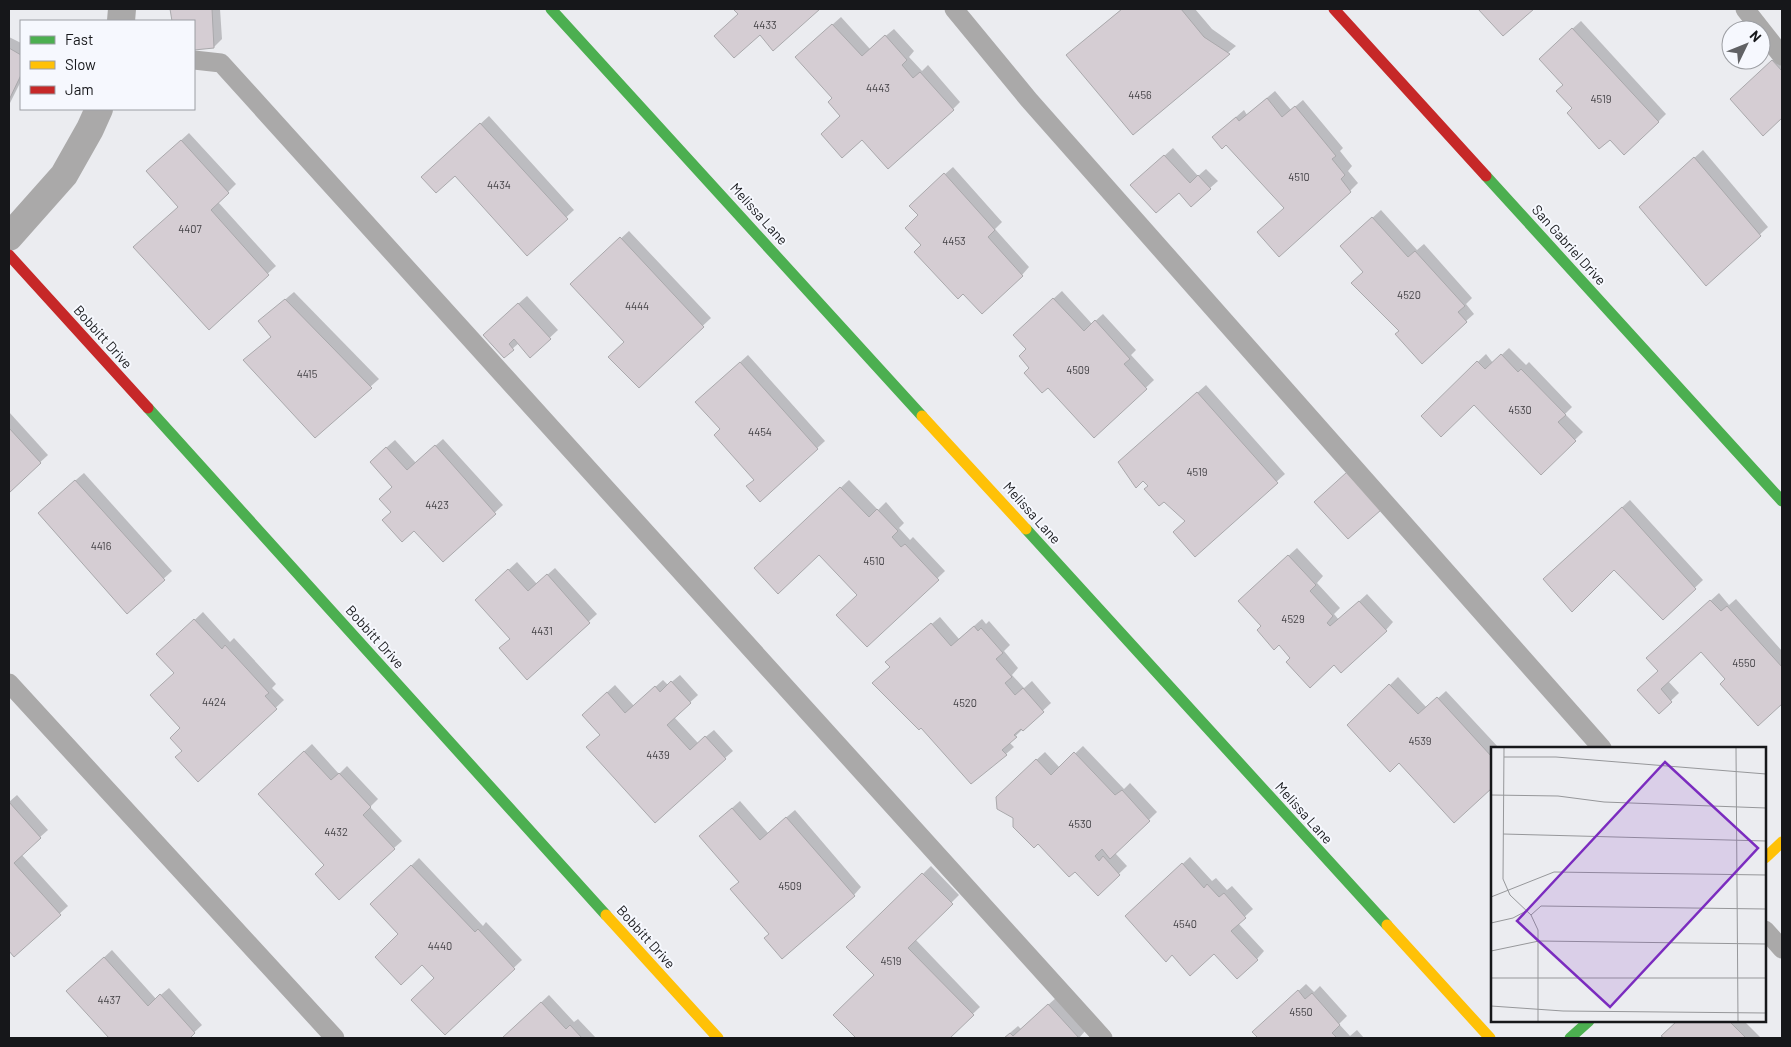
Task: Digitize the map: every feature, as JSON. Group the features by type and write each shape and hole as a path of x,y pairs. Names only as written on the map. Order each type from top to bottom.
{"street":[{"name":"Melissa Lane","path":"551,9 1490,1038"},
{"name":"San Gabriel Drive","path":"1334,9 1782,501"},
{"path":"9,237 64,174 90,129 99,110"},
{"name":"Bobbitt Drive","path":"9,255 718,1038"},
{"path":"1766,857 1782,842"},
{"path":"1570,1038 1588,1022"}],"lane":[{"path":"954,9 1029,100 1601,747"},
{"path":"1745,9 1782,56"},
{"path":"195,60 221,63 1103,1038"},
{"path":"9,682 335,1038"},
{"path":"1766,931 1782,949"}],"building":[{"path":"170,9 212,9 214,48 195,50 195,20 172,20"},
{"path":"733,9 820,9 773,51 760,35 734,58 714,36 738,14"},
{"path":"1122,9 1181,9 1204,37 1230,54 1133,135 1066,55"},
{"path":"1478,9 1534,9 1503,36"},
{"path":"832,24 862,56 885,35 907,60 902,65 913,78 920,72 954,110 888,169 862,140 842,158 821,134 840,116 828,102 832,98 795,57"},
{"path":"1572,28 1659,122 1624,155 1610,140 1599,149 1567,113 1572,108 1556,91 1563,85 1539,59"},
{"path":"9,48 20,54 20,77 9,100"},
{"path":"1771,61 1782,71 1782,118 1763,136 1730,99 1761,70 1771,70"},
{"path":"1267,98 1282,117 1295,106 1336,156 1332,159 1345,175 1341,179 1351,192 1279,257 1257,232 1284,208 1226,145 1222,149 1212,137 1236,117 1239,121"},
{"path":"480,123 568,219 527,256 455,176 436,193 421,177"},
{"path":"181,140 229,193 211,210 269,275 209,330 133,247 178,207 146,171"},
{"path":"1164,155 1190,183 1198,175 1211,189 1191,207 1179,193 1156,213 1130,185"},
{"path":"1694,157 1761,236 1706,286 1639,207"},
{"path":"944,173 995,230 988,237 1023,276 982,314 963,294 958,299 914,252 921,245 905,228 918,215 909,206"},
{"path":"1372,217 1408,257 1415,251 1465,306 1458,312 1467,322 1422,364 1395,334 1399,331 1351,283 1363,272 1340,246"},
{"path":"620,237 704,327 639,388 608,357 624,342 570,284"},
{"path":"1053,298 1084,331 1095,320 1130,359 1124,364 1147,389 1094,438 1048,388 1042,393 1024,373 1029,368 1019,356 1026,349 1013,335"},
{"path":"285,299 372,388 315,438 243,360 271,337 258,321"},
{"path":"518,303 551,339 530,358 514,339 509,344 514,350 504,358 483,335"},
{"path":"1501,354 1518,372 1521,369 1566,415 1558,422 1576,441 1541,475 1474,405 1441,437 1421,416 1477,361 1485,369"},
{"path":"740,362 818,449 760,502 746,486 754,480 714,435 720,429 695,402"},
{"path":"1197,392 1278,483 1195,557 1173,532 1185,521 1164,502 1159,506 1144,489 1148,486 1143,481 1136,488 1118,462"},
{"path":"9,428 41,463 9,493"},
{"path":"435,445 496,514 443,562 414,531 402,542 382,520 391,512 379,499 392,487 370,462 386,447 407,470"},
{"path":"1347,472 1381,510 1348,539 1314,502"},
{"path":"75,480 165,580 127,614 38,513"},
{"path":"840,487 869,517 877,509 898,531 892,537 901,547 905,544 939,580 867,647 836,615 857,595 819,555 778,594 754,568"},
{"path":"1622,507 1696,589 1663,620 1614,570 1572,612 1543,579"},
{"path":"1288,555 1316,585 1310,591 1333,616 1327,623 1330,626 1359,601 1387,631 1341,673 1334,665 1310,688 1286,662 1290,658 1279,645 1274,650 1257,630 1261,626 1238,601"},
{"path":"508,569 528,591 547,574 590,623 527,680 499,648 510,639 475,600"},
{"path":"1710,600 1721,611 1727,606 1782,667 1782,704 1758,726 1720,684 1725,679 1701,652 1661,689 1672,702 1659,714 1637,690 1658,671 1646,658"},
{"path":"194,619 222,649 225,645 269,693 265,696 277,709 198,782 175,757 182,751 170,738 180,728 150,695 174,673 156,654"},
{"path":"931,623 951,646 974,626 978,631 981,628 1003,653 996,659 1012,677 1005,683 1015,695 1023,688 1044,712 1023,731 1021,729 1014,735 1017,737 1002,750 1007,755 971,784 921,728 919,730 872,683 890,667 885,662"},
{"path":"671,681 691,703 667,725 690,750 705,736 726,759 655,823 586,747 600,735 582,715 607,692 625,713 655,686 660,692"},
{"path":"1389,684 1418,714 1437,697 1491,756 1491,789 1454,823 1399,763 1390,772 1347,725"},
{"path":"304,751 331,780 339,773 371,807 363,815 395,849 339,900 315,874 324,865 258,794"},
{"path":"1074,752 1115,795 1122,790 1150,821 1110,859 1102,849 1095,856 1099,861 1103,856 1120,875 1098,896 1075,872 1069,877 1038,844 1034,848 1013,827 1013,818 997,809 996,797 1036,759 1051,775"},
{"path":"9,802 41,838 14,863 61,915 14,957 9,951"},
{"path":"732,808 760,840 786,817 855,896 782,959 764,938 769,934 730,889 739,882 699,836"},
{"path":"1182,863 1204,888 1207,884 1219,897 1224,893 1246,918 1231,931 1258,960 1237,979 1214,954 1190,976 1172,955 1166,962 1125,916"},
{"path":"411,865 475,932 478,929 515,969 445,1035 411,1000 434,978 422,965 401,985 375,957 398,934 370,904"},
{"path":"922,873 953,904 908,948 974,1015 950,1038 856,1038 833,1015 874,975 846,947"},
{"path":"104,957 148,1006 160,994 195,1033 190,1038 109,1038 66,991"},
{"path":"1298,990 1305,999 1312,993 1340,1025 1332,1033 1337,1038 1258,1038 1252,1032"},
{"path":"541,1002 566,1029 570,1025 582,1038 502,1038"},
{"path":"1048,1004 1079,1038 1004,1038 1010,1033 1013,1036"},
{"path":"1676,1022 1730,1022 1746,1038 1664,1038 1661,1036"}],"traffic: fast":[{"path":"551,9 922,416"},
{"path":"1486,176 1782,501"},
{"path":"148,408 606,915"},
{"path":"1026,529 1387,925"},
{"path":"1570,1038 1588,1022"}],"traffic: slow":[{"path":"922,416 1026,529"},
{"path":"1766,857 1782,842"},
{"path":"606,915 718,1038"},
{"path":"1387,925 1490,1038"}],"traffic: jam":[{"path":"1334,9 1486,176"},
{"path":"9,255 148,408"}]}
